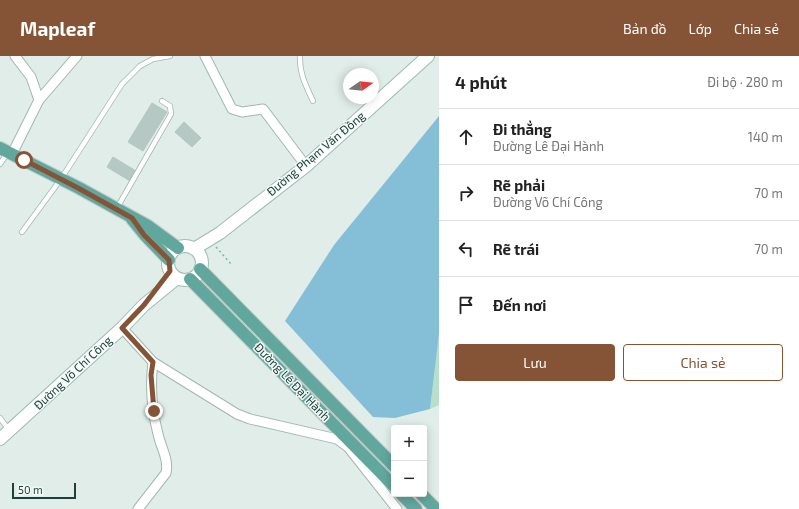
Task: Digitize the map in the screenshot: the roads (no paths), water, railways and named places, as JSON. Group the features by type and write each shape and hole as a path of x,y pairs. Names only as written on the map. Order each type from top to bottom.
{"main road":[{"name":"Đường Phạm Văn Đồng","path":"197,252 306,166 423,57"},
{"path":"7,151 148,226 178,248"},
{"path":"132,218 172,270 184,280 190,279 198,273 202,263 197,252 189,247 178,248 173,251 172,270"},
{"name":"Đường Lê Đại Hành","path":"200,269 391,463"},
{"name":"Đường Võ Chí Công","path":"0,439 122,328 144,305 172,270"},
{"name":"Đường Lê Đại Hành","path":"190,279 391,483"},
{"path":"405,497 416,509"},
{"path":"424,497 436,509"}],"street":[{"path":"15,56 30,77 39,100"},
{"path":"7,151 39,100 67,60 77,56"},
{"path":"205,56 232,109 242,112 263,109 306,166"},
{"path":"122,328 153,362 244,416 336,439 348,447 397,509"},
{"path":"138,509 166,474 167,467 158,434 153,399 151,375 153,362"}],"lane":[{"path":"22,232 61,179 127,78 140,66 153,59 170,56"},
{"path":"300,56 300,67 303,81 313,101"},
{"path":"116,210 171,114 170,106 162,101"},
{"path":"0,164 7,151"},
{"path":"0,418 10,430"}],"water":[{"path":"439,116 439,334 430,409 395,418 373,417 285,321 334,245"}]}
